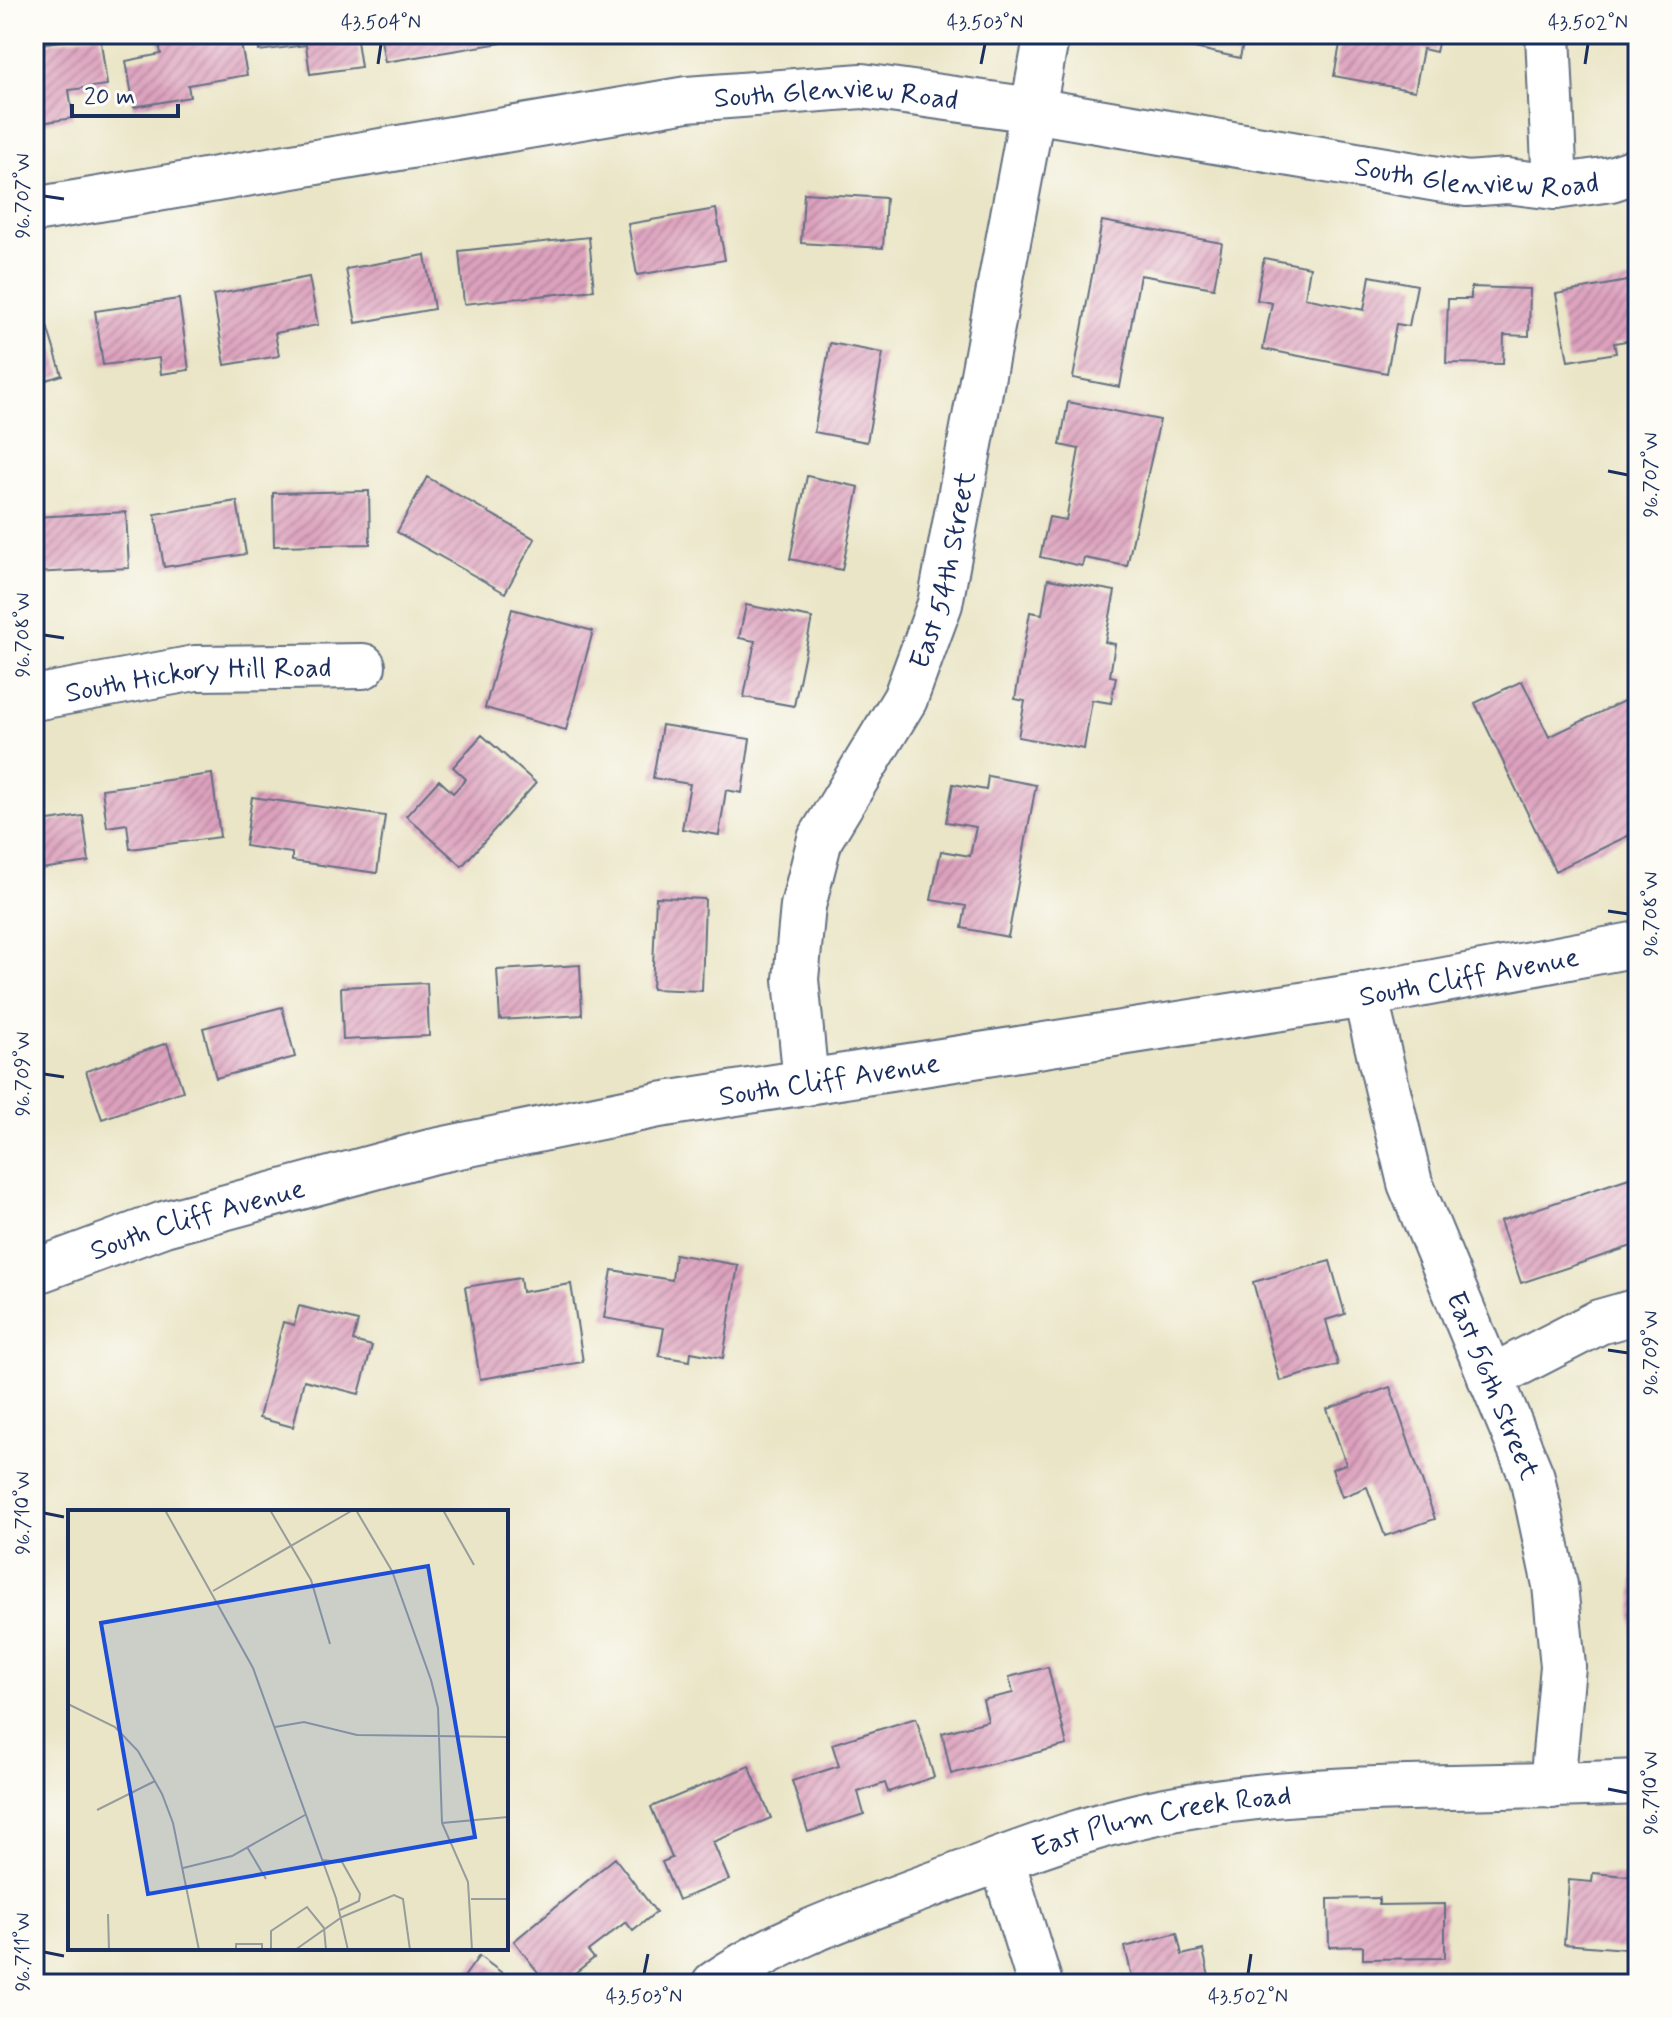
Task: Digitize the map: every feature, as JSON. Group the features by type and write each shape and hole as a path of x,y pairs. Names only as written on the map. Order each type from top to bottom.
{"street":[{"name":"East 54th Street","path":"806,1083 796,979 803,906 820,839 905,699 940,604 1047,34"},
{"path":"1548,34 1555,187"},
{"name":"South Glenview Road","path":"34,210 687,99 862,86 1033,110 1467,184 1507,181 1555,187 1611,179 1638,170"},
{"name":"South Hickory Hill Road","path":"34,698 195,668 363,666"},
{"name":"South Cliff Avenue","path":"34,1272 164,1224 430,1152 659,1105 1365,995 1638,944"},
{"name":"East 56th Street","path":"1365,995 1410,1183 1532,1477 1555,1585 1563,1666 1552,1786"},
{"path":"1490,1378 1599,1322 1638,1311"},
{"name":"East Plum Creek Road","path":"714,1984 744,1963 805,1931 1085,1830 1176,1808 1269,1795 1638,1782"},
{"path":"1002,1860 1040,1984"}],"building":[{"path":"239,34 247,75 188,85 190,97 134,107 126,61 161,54 158,35"},
{"path":"257,34 356,34 361,67 310,74 306,45 259,51"},
{"path":"380,34 499,34 501,43 385,62"},
{"path":"1131,34 1245,34 1240,58"},
{"path":"1342,34 1440,34 1436,52 1423,49 1415,91 1334,76"},
{"path":"100,35 107,85 69,90 73,118 34,124 34,45"},
{"path":"804,193 886,198 883,248 801,243"},
{"path":"716,209 725,260 637,275 628,224"},
{"path":"1102,221 1222,243 1214,288 1140,275 1120,387 1073,378"},
{"path":"589,237 594,290 464,304 459,251"},
{"path":"425,255 434,309 356,323 346,269"},
{"path":"1264,258 1310,267 1305,298 1364,310 1370,276 1417,285 1409,326 1396,324 1387,373 1263,349 1272,303 1257,300"},
{"path":"309,277 318,325 275,333 279,356 225,365 213,295"},
{"path":"1638,279 1638,339 1614,343 1616,353 1568,361 1556,294"},
{"path":"1471,287 1530,289 1529,336 1504,335 1503,364 1446,363 1448,299 1471,299"},
{"path":"179,299 189,370 161,374 159,358 103,365 95,311"},
{"path":"47,326 62,375 34,384 34,330"},
{"path":"830,343 883,353 867,442 814,432"},
{"path":"1068,402 1160,420 1127,566 1084,558 1082,566 1040,557 1049,517 1066,520 1079,449 1060,445"},
{"path":"807,476 859,487 842,570 790,559"},
{"path":"427,477 535,539 505,593 397,532"},
{"path":"369,491 370,544 274,546 273,493"},
{"path":"237,501 246,554 164,567 155,514"},
{"path":"126,512 129,568 34,573 34,517"},
{"path":"1048,579 1115,591 1105,642 1115,644 1110,676 1116,677 1111,703 1092,700 1084,749 1018,737 1025,701 1015,699 1030,612 1042,614"},
{"path":"746,605 812,618 794,706 744,697 755,641 739,638"},
{"path":"512,609 593,631 566,730 485,708"},
{"path":"1522,681 1549,737 1638,694 1638,831 1555,871 1475,703"},
{"path":"662,725 750,739 742,793 726,790 719,835 682,829 690,784 653,778"},
{"path":"482,735 536,783 462,866 406,816 439,780 453,793 466,779 453,767"},
{"path":"212,774 220,837 130,849 127,824 107,827 102,789"},
{"path":"988,776 1036,785 1008,937 962,928 966,906 931,900 941,851 970,856 976,827 946,822 953,784 986,790"},
{"path":"252,797 385,816 377,873 292,861 292,853 245,846"},
{"path":"83,816 89,862 34,870 34,823"},
{"path":"656,897 705,899 702,991 652,989"},
{"path":"580,965 582,1015 500,1020 497,970"},
{"path":"427,983 429,1036 343,1040 341,987"},
{"path":"282,1007 295,1057 216,1078 203,1028"},
{"path":"167,1043 183,1091 102,1119 86,1071"},
{"path":"1638,1175 1638,1244 1521,1283 1500,1221"},
{"path":"675,1254 738,1265 723,1358 691,1352 690,1361 659,1356 664,1328 604,1318 612,1270 672,1280"},
{"path":"1330,1261 1345,1314 1326,1320 1338,1365 1280,1381 1253,1282"},
{"path":"520,1278 522,1292 571,1284 583,1362 480,1379 465,1287"},
{"path":"299,1306 358,1321 353,1341 372,1346 359,1394 304,1380 293,1427 259,1418 283,1322 294,1325"},
{"path":"1390,1387 1435,1519 1385,1536 1367,1487 1342,1497 1332,1469 1346,1464 1327,1409"},
{"path":"1635,1475 1638,1475 1638,1644 1632,1644"},
{"path":"1048,1667 1067,1745 951,1774 942,1733 988,1721 983,1700 1013,1693 1009,1677"},
{"path":"916,1718 934,1777 888,1792 885,1783 858,1792 864,1814 808,1832 792,1781 839,1766 832,1744"},
{"path":"749,1766 771,1818 713,1842 729,1880 678,1900 662,1862 672,1858 651,1807"},
{"path":"615,1858 656,1912 633,1931 626,1922 588,1951 594,1958 561,1984 547,1984 514,1941"},
{"path":"1593,1873 1638,1877 1638,1950 1564,1944 1569,1880 1592,1882"},
{"path":"1379,1898 1379,1905 1445,1904 1445,1958 1363,1959 1363,1946 1329,1947 1328,1899"},
{"path":"1177,1933 1182,1955 1203,1950 1210,1981 1197,1984 1125,1984 1133,1981 1125,1947"},
{"path":"479,1956 517,1984 459,1984"}]}
